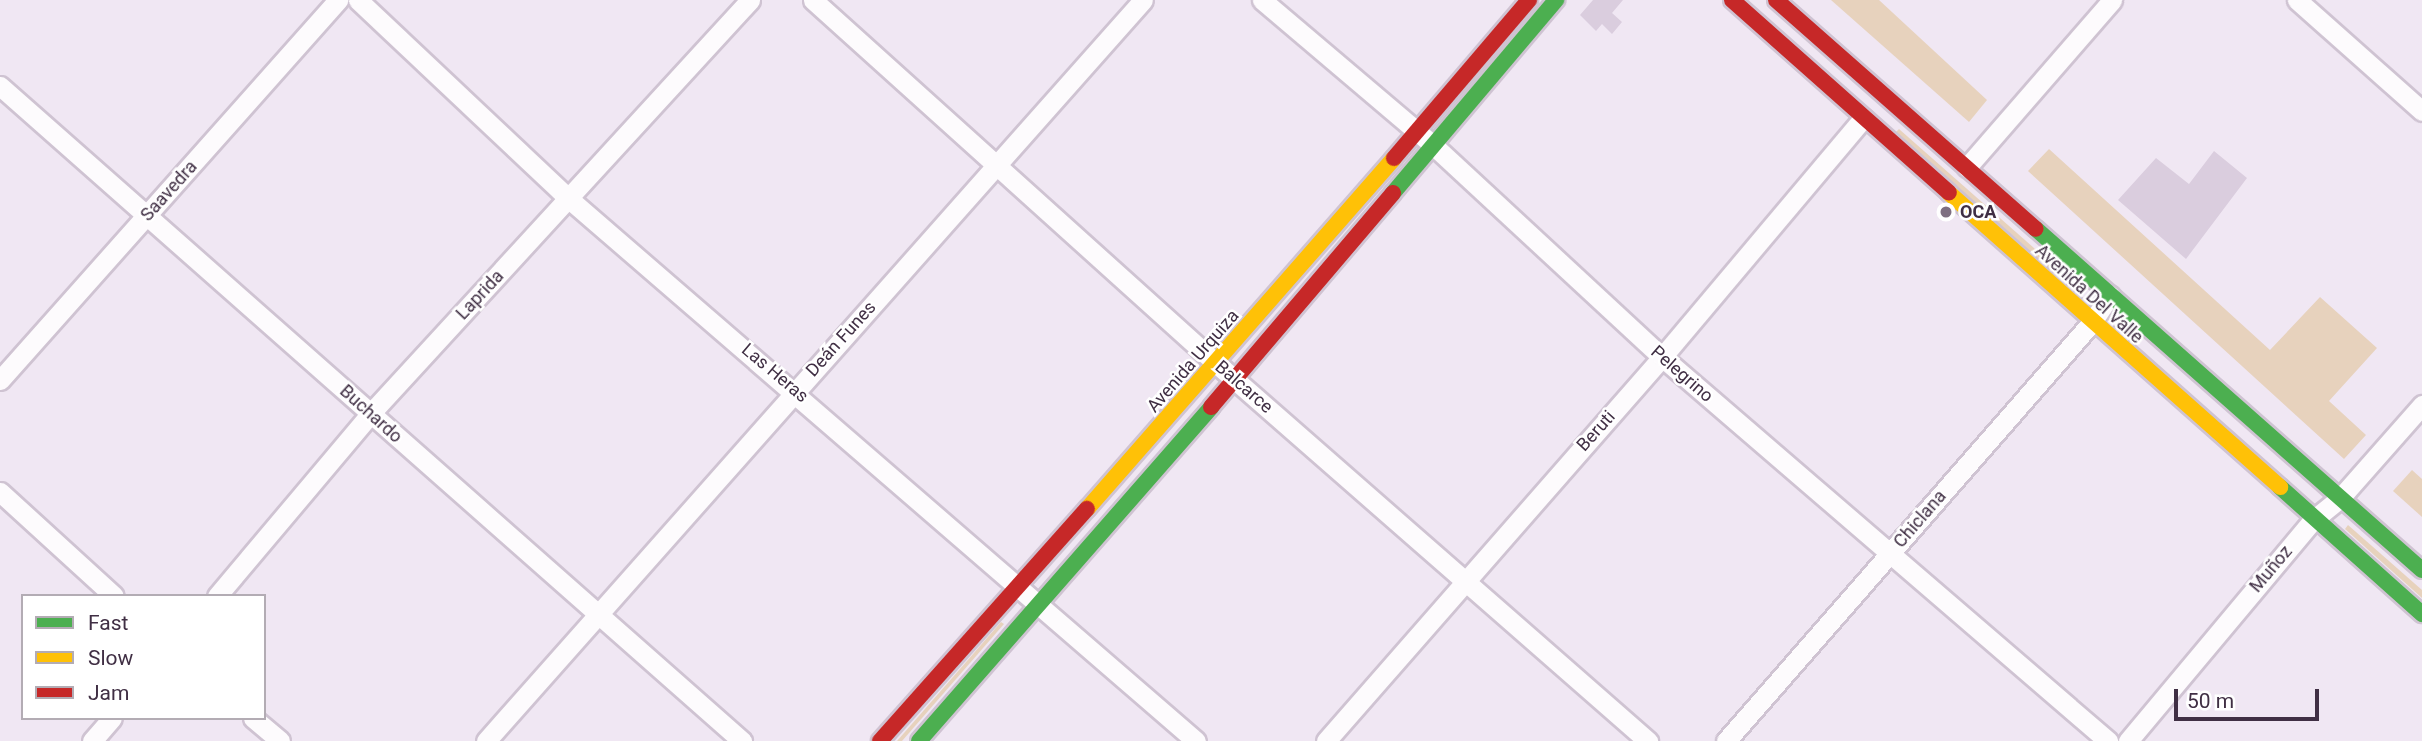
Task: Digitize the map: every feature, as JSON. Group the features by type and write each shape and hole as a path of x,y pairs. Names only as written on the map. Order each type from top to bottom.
{"main road":[{"name":"Avenida Urquiza","path":"880,741 1217,364 1529,0"},
{"path":"919,741 1236,380 1556,0"},
{"name":"Avenida Del Valle","path":"1732,0 2313,520 2422,614"},
{"name":"Avenida Del Valle","path":"1776,0 2422,570"}],"street":[{"name":"Saavedra","path":"0,380 338,0"},
{"name":"Las Heras","path":"358,0 568,198 796,390 1038,606 1196,741"},
{"name":"Laprida","path":"219,594 370,414 750,0"},
{"name":"Balcarce","path":"813,0 1217,364 1648,741"},
{"name":"Deán Funes","path":"486,741 1143,0"},
{"name":"Pelegrino","path":"1262,0 1414,132 1434,146 1662,357 2108,741"},
{"path":"1967,167 2112,0"},
{"path":"2297,0 2422,111"},
{"name":"Buchardo","path":"0,86 149,214 595,616 742,741"},
{"name":"Beruti","path":"1326,741 1463,580 1662,357 1863,118"},
{"name":"Chiclana","path":"1726,741 2092,322 2110,295"},
{"name":"Muñoz","path":"2128,741 2313,520 2341,497 2422,405"},
{"path":"0,492 112,594"},
{"path":"92,741 110,720"},
{"path":"255,720 280,741"}],"shaded area":[{"path":"1831,0 1879,0 1987,100 1969,122"},
{"path":"1899,129 2069,279 2065,283 1895,133"},
{"path":"2049,149 2270,350 2320,297 2377,348 2329,401 2366,435 2344,459 2028,171"},
{"path":"2412,470 2422,479 2422,517 2393,491"},
{"path":"2348,525 2422,590 2422,598 2345,529"},
{"path":"1001,622 1004,624 902,741 897,741"}],"building":[{"path":"1593,0 1623,0 1612,13 1622,22 1612,34 1602,24 1596,31 1580,15"},
{"path":"2214,151 2247,178 2186,259 2118,200 2156,158 2189,184"}],"traffic: fast":[{"path":"1393,193 1556,0"},
{"path":"2036,229 2422,570"},
{"path":"919,741 1211,407"},
{"path":"2280,487 2422,614"}],"traffic: slow":[{"path":"1087,509 1394,158"},
{"path":"1949,193 2280,487"}],"traffic: jam":[{"path":"1394,158 1529,0"},
{"path":"1732,0 1949,193"},
{"path":"1776,0 2036,229"},
{"path":"1211,407 1393,193"},
{"path":"880,741 1087,509"}],"place":[{"name":"OCA","path":"1946,212"}]}
